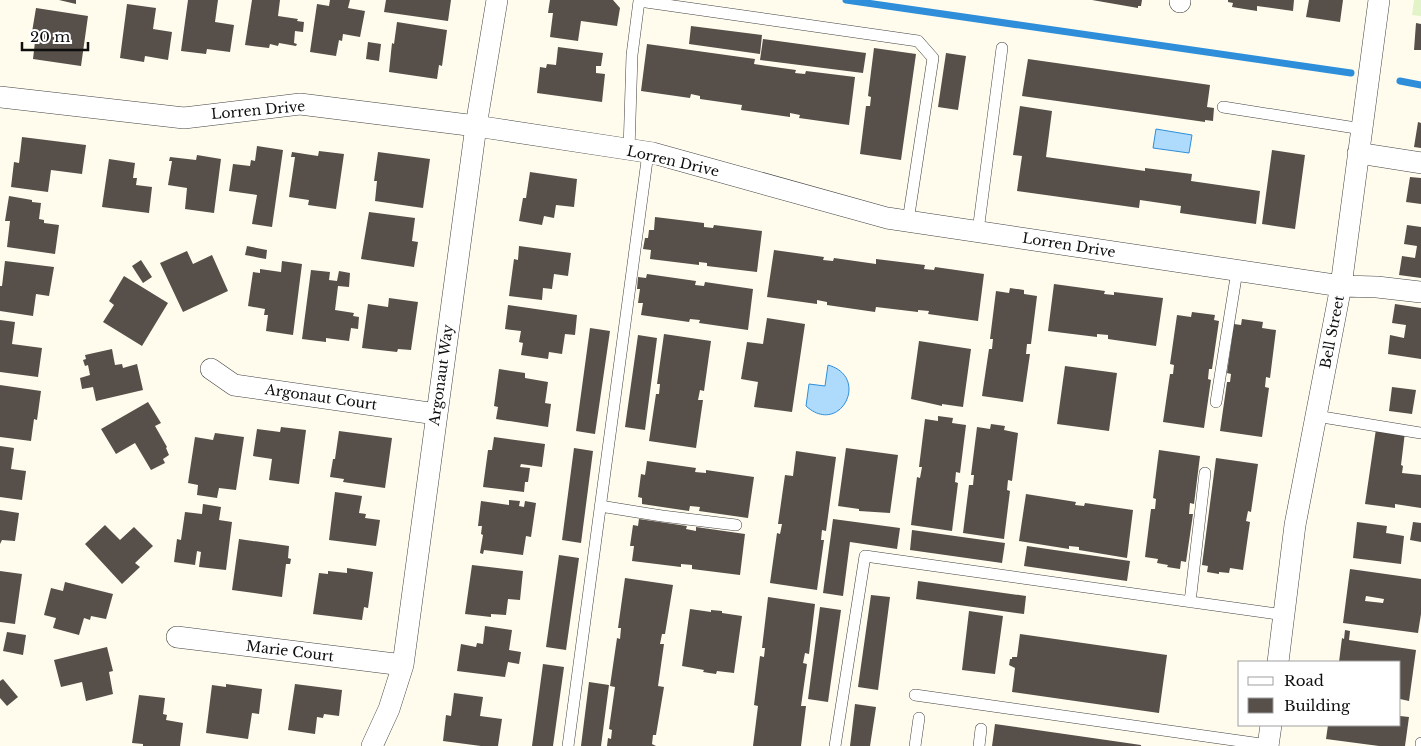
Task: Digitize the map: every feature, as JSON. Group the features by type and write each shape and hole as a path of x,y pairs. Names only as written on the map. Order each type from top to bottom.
{"street":[{"name":"Argonaut Way","path":"372,746 389,709 403,665 476,126 497,0"},
{"name":"Bell Street","path":"1278,661 1295,525 1340,286 1379,0"},
{"name":"Lorren Drive","path":"0,97 184,118 300,104 476,126 639,151 887,218 1340,286 1377,287 1421,292"},
{"path":"1358,153 1421,163"},
{"name":"Argonaut Court","path":"212,369 234,385 436,414"},
{"name":"Marie Court","path":"177,637 403,665"}],"lane":[{"path":"568,746 600,506 639,151 632,55 639,1 918,41 934,58 908,221"},
{"path":"978,231 1002,48"},
{"path":"1223,107 1362,129"},
{"path":"1216,402 1237,271"},
{"path":"1316,416 1421,433"},
{"path":"1190,602 1204,473"},
{"path":"600,506 736,525"},
{"path":"835,746 865,556 1284,615"},
{"path":"914,695 1269,739"},
{"path":"915,746 919,718"},
{"path":"979,746 981,729"}],"green space":[{"path":"1414,0 1421,0 1421,16 1412,15"}],"water":[{"path":"1156,129 1192,135 1189,153 1153,148"},
{"path":"828,365 841,371 847,381 849,391 846,402 839,410 830,414 818,414 806,406 809,384 825,386"}],"building":[{"path":"59,0 76,0 76,4"},
{"path":"188,0 218,0 215,22 234,25 230,52 207,49 206,54 181,51"},
{"path":"252,0 280,0 278,16 298,19 297,21 304,22 303,32 295,31 294,43 297,44 296,46 279,43 278,46 270,44 269,48 245,45"},
{"path":"330,0 350,0 348,8 365,11 360,37 343,34 342,41 339,40 336,56 310,52 317,4 329,6"},
{"path":"386,0 451,0 448,21 384,12"},
{"path":"550,0 613,0 620,8 617,26 581,21 578,41 550,37 553,13 548,13"},
{"path":"1092,0 1142,0 1141,6 1138,6 1138,8"},
{"path":"1228,0 1294,0 1293,11 1257,6 1257,11 1232,7 1233,3 1228,2"},
{"path":"1309,0 1343,0 1340,22 1306,17"},
{"path":"127,4 156,8 153,29 172,32 168,60 145,56 144,62 120,58"},
{"path":"36,8 88,16 81,66 33,59 36,33 32,32"},
{"path":"397,22 447,30 442,66 439,65 437,79 389,72 392,43 394,44"},
{"path":"1416,23 1421,24 1421,50 1414,50"},
{"path":"691,26 762,35 760,54 689,44"},
{"path":"763,39 866,53 863,73 760,60"},
{"path":"368,42 381,44 379,61 366,59"},
{"path":"647,44 755,59 754,64 796,70 795,73 805,74 806,71 855,77 849,125 799,118 800,115 790,113 790,117 741,110 742,105 700,99 700,96 691,94 690,98 641,91"},
{"path":"558,47 603,53 601,66 596,66 596,73 605,74 602,102 537,93 540,67 546,68 547,64 556,65"},
{"path":"874,48 916,54 901,160 860,154 866,106 870,106 871,97 868,96"},
{"path":"946,53 966,56 958,110 938,107"},
{"path":"1028,59 1210,85 1207,107 1214,108 1213,121 1205,120 1205,122 1022,96"},
{"path":"1020,106 1052,111 1046,157 1145,171 1145,168 1192,174 1191,181 1260,191 1256,224 1180,213 1181,206 1140,200 1139,208 1017,191 1022,156 1013,155"},
{"path":"1418,122 1421,123 1421,148 1414,147"},
{"path":"22,137 86,145 82,174 51,170 48,192 11,187 14,162 19,163"},
{"path":"257,146 283,150 272,227 252,224 257,195 229,191 233,164 250,166 251,160 255,161"},
{"path":"1272,150 1305,155 1295,229 1262,224"},
{"path":"319,151 344,154 336,209 308,205 309,200 289,197 295,157 291,157 292,152 318,156"},
{"path":"378,152 430,159 423,208 375,201 377,181 374,181"},
{"path":"197,155 221,159 214,213 185,209 187,188 168,185 172,161 169,161 170,157 196,160"},
{"path":"109,159 135,163 133,178 137,178 136,185 152,187 149,213 102,207"},
{"path":"530,172 577,179 574,207 556,205 554,218 544,216 542,225 519,221 523,198 526,198"},
{"path":"1410,177 1421,178 1421,204 1406,202"},
{"path":"9,196 41,203 39,219 44,220 44,223 59,225 55,254 7,247 10,221 5,221"},
{"path":"369,212 415,218 412,241 418,242 414,267 361,259"},
{"path":"655,217 704,223 704,227 713,228 714,225 762,231 757,272 707,266 707,263 699,262 699,265 650,259 651,250 643,249 649,230 654,230"},
{"path":"1407,225 1421,227 1421,278 1399,275 1402,256 1415,258 1417,246 1404,244"},
{"path":"247,246 267,250 266,259 245,255"},
{"path":"519,246 571,253 568,276 554,274 552,289 543,288 542,300 509,296 514,259 518,260"},
{"path":"774,250 824,257 823,260 833,261 834,258 876,264 876,259 925,265 924,269 934,270 935,267 984,274 978,321 928,314 929,311 918,310 918,312 876,307 875,312 827,305 827,302 817,300 817,304 767,297"},
{"path":"187,251 193,264 212,255 228,291 183,312 160,263"},
{"path":"141,260 152,277 143,283 132,266"},
{"path":"5,261 54,267 49,296 36,294 33,316 0,311 0,286 2,286"},
{"path":"282,261 302,264 293,335 266,331 268,315 264,315 265,309 248,306 253,272 260,273 260,269 281,272"},
{"path":"311,270 330,272 329,280 337,281 339,271 350,273 349,287 338,286 335,310 354,313 353,316 359,317 358,329 351,328 349,341 326,338 326,342 302,339"},
{"path":"647,274 696,281 695,285 704,286 705,282 753,289 748,330 699,323 700,320 690,319 689,322 641,315 643,303 638,303 640,289 637,289 638,277 646,278"},
{"path":"124,276 168,303 142,346 103,322 114,305 109,301"},
{"path":"1054,284 1105,291 1104,294 1114,295 1114,292 1163,298 1156,346 1108,339 1108,335 1097,334 1097,337 1048,331"},
{"path":"1010,288 1024,290 1024,294 1037,296 1031,344 1027,344 1026,354 1030,354 1023,402 982,396 989,349 992,349 993,339 990,339 996,291 1009,293"},
{"path":"389,298 418,302 411,350 398,349 397,352 362,348 368,304 388,307"},
{"path":"1395,304 1421,308 1421,359 1388,354 1390,335 1404,338 1406,325 1392,323"},
{"path":"508,305 577,315 575,335 565,334 562,354 549,352 548,359 521,355 523,343 519,342 521,331 505,329"},
{"path":"1192,312 1215,315 1214,320 1219,321 1212,369 1209,369 1208,379 1211,380 1204,428 1163,422 1170,374 1173,374 1174,365 1170,364 1177,315 1191,317"},
{"path":"767,318 805,324 792,412 754,407 758,382 741,379 747,342 763,344"},
{"path":"1242,319 1263,322 1262,328 1276,330 1270,378 1266,377 1265,387 1269,388 1262,437 1220,431 1227,382 1230,382 1231,374 1227,373 1234,324 1241,325"},
{"path":"0,320 15,322 12,344 42,348 38,377 0,372"},
{"path":"590,328 610,331 595,434 576,431"},
{"path":"664,334 711,341 704,391 700,390 698,400 703,400 696,448 649,441 656,394 659,394 660,384 657,384"},
{"path":"638,335 657,338 645,430 625,427"},
{"path":"919,341 971,349 963,407 942,404 942,406 911,399"},
{"path":"112,349 115,365 122,364 123,368 137,364 143,390 96,401 93,387 82,389 80,378 90,375 88,365 85,366 83,360 86,359 85,355"},
{"path":"1065,366 1117,373 1109,431 1057,424"},
{"path":"499,369 525,373 525,378 548,382 545,403 551,404 548,427 496,419 498,407 494,406"},
{"path":"0,385 41,391 37,420 34,419 31,441 0,437"},
{"path":"1392,387 1416,390 1412,414 1389,411"},
{"path":"148,402 161,423 155,426 167,447 169,455 163,459 165,463 151,470 135,443 116,454 101,429"},
{"path":"938,416 953,418 952,423 966,425 960,473 956,472 955,482 958,483 952,531 911,525 917,477 920,478 922,467 919,467 925,419 938,421"},
{"path":"991,424 1005,426 1004,430 1018,433 1012,481 1008,480 1007,490 1010,491 1004,539 963,533 969,485 973,485 974,475 971,475 977,427 990,429"},
{"path":"281,427 306,430 299,484 269,480 272,459 253,456 257,429 280,432"},
{"path":"1376,429 1405,432 1401,465 1403,466 1402,473 1421,475 1421,508 1395,504 1395,508 1365,504"},
{"path":"339,431 392,438 385,488 343,482 344,479 330,477"},
{"path":"215,433 244,437 236,490 219,488 217,498 197,495 198,485 188,483 195,437 213,440"},
{"path":"494,437 545,444 542,467 521,464 520,467 530,468 524,492 483,487 488,450 492,450"},
{"path":"0,446 14,448 11,469 26,471 22,500 0,497"},
{"path":"574,448 593,451 581,543 562,540"},
{"path":"846,448 898,455 890,513 859,511 859,509 838,506"},
{"path":"1159,450 1200,456 1194,504 1190,503 1189,514 1193,514 1186,562 1181,561 1180,569 1157,563 1158,559 1145,557 1151,509 1155,509 1156,499 1153,498"},
{"path":"796,451 836,457 826,531 822,530 821,540 824,540 817,590 770,583 777,533 780,534 782,524 778,524 785,475 793,476"},
{"path":"1216,458 1258,464 1251,512 1248,511 1246,521 1250,522 1243,570 1230,568 1229,573 1219,572 1219,574 1207,572 1208,566 1202,565"},
{"path":"647,461 696,468 695,472 706,473 706,470 754,477 748,518 699,511 700,507 690,506 689,511 642,504 642,498 638,497 641,474 645,475"},
{"path":"335,492 362,496 359,513 366,514 365,518 380,520 376,546 329,540"},
{"path":"1026,494 1076,502 1075,505 1084,506 1085,503 1133,510 1127,558 1079,550 1079,547 1069,546 1069,549 1019,541"},
{"path":"509,500 520,501 519,506 524,507 525,501 536,503 531,537 526,536 523,555 484,550 483,554 480,553 483,535 481,534 482,526 478,526 481,501 509,505"},
{"path":"203,504 221,507 219,520 232,522 226,570 199,567 201,552 197,551 195,565 174,562 177,539 181,540 185,512 202,514"},
{"path":"0,510 19,513 15,541 2,540 0,544"},
{"path":"639,519 687,526 686,529 696,531 696,527 745,534 740,575 692,569 692,565 681,564 681,567 632,561 634,546 630,546 633,525 638,526"},
{"path":"833,519 900,528 897,549 850,542 843,596 823,593"},
{"path":"1357,522 1387,526 1386,533 1404,536 1401,564 1353,558"},
{"path":"1413,522 1421,523 1421,542 1410,540"},
{"path":"105,525 120,540 134,527 153,546 135,563 140,567 122,584 85,544"},
{"path":"912,530 1005,543 1002,563 910,550"},
{"path":"239,539 289,546 288,558 291,559 290,564 286,564 282,597 232,590"},
{"path":"1027,546 1130,561 1127,581 1024,566"},
{"path":"559,555 579,558 566,650 546,647"},
{"path":"472,565 523,571 520,600 508,599 506,615 491,614 491,617 465,614"},
{"path":"347,568 373,572 368,608 364,607 362,620 313,614 319,573 328,574 328,571 347,573"},
{"path":"1350,569 1421,579 1421,614 1418,633 1343,623","holes":["1366,596 1384,599 1383,603 1365,601"]},
{"path":"0,571 22,574 15,624 0,622"},
{"path":"625,578 673,585 665,634 662,634 660,644 664,644 658,686 664,687 656,735 653,735 652,744 656,746 607,746 608,738 611,739 612,730 609,729 615,687 610,686 617,638 620,639 621,628 618,628"},
{"path":"918,581 1026,596 1024,614 916,599"},
{"path":"65,582 113,594 106,619 91,616 90,620 84,618 79,635 53,628 56,618 44,615 51,588 63,591"},
{"path":"871,595 890,597 878,690 858,687"},
{"path":"768,597 815,604 809,654 805,653 803,663 807,664 801,706 806,706 801,746 753,746 758,706 754,705 760,656 764,657 765,648 762,648"},
{"path":"820,607 841,610 828,702 808,699"},
{"path":"690,609 711,612 711,610 722,611 722,613 742,616 734,673 717,671 716,674 682,666"},
{"path":"969,611 1003,616 995,674 962,670"},
{"path":"485,626 512,630 509,650 521,652 519,664 508,662 505,677 457,671 461,644 476,647 477,643 483,644"},
{"path":"1345,630 1350,631 1349,640 1416,650 1409,701 1401,699 1401,661 1339,661 1342,638 1344,639"},
{"path":"7,632 26,635 23,655 3,651"},
{"path":"1020,634 1167,655 1159,713 1012,692 1015,668 1009,665 1012,657 1017,657"},
{"path":"107,647 113,671 109,672 113,694 86,701 82,682 61,687 54,660"},
{"path":"543,664 564,667 553,746 532,746"},
{"path":"3,679 18,697 7,706 0,698 0,681"},
{"path":"589,682 609,685 601,746 581,746"},
{"path":"226,684 262,689 259,714 252,713 248,739 206,733 212,685 226,687"},
{"path":"295,684 342,690 339,716 324,714 323,718 317,717 315,734 288,730"},
{"path":"454,693 483,697 480,716 502,719 498,746 481,746 443,741 446,715 451,716"},
{"path":"139,695 165,698 163,714 167,715 166,720 183,723 180,746 143,746 143,744 132,743"},
{"path":"855,704 876,707 870,746 850,746"},
{"path":"1401,716 1409,717 1405,746 1379,746 1326,739 1328,726 1401,726"},
{"path":"995,724 1141,745 1141,746 992,746"}],"waterway":[{"path":"846,0 1351,73"},
{"path":"1400,81 1421,85"}]}
